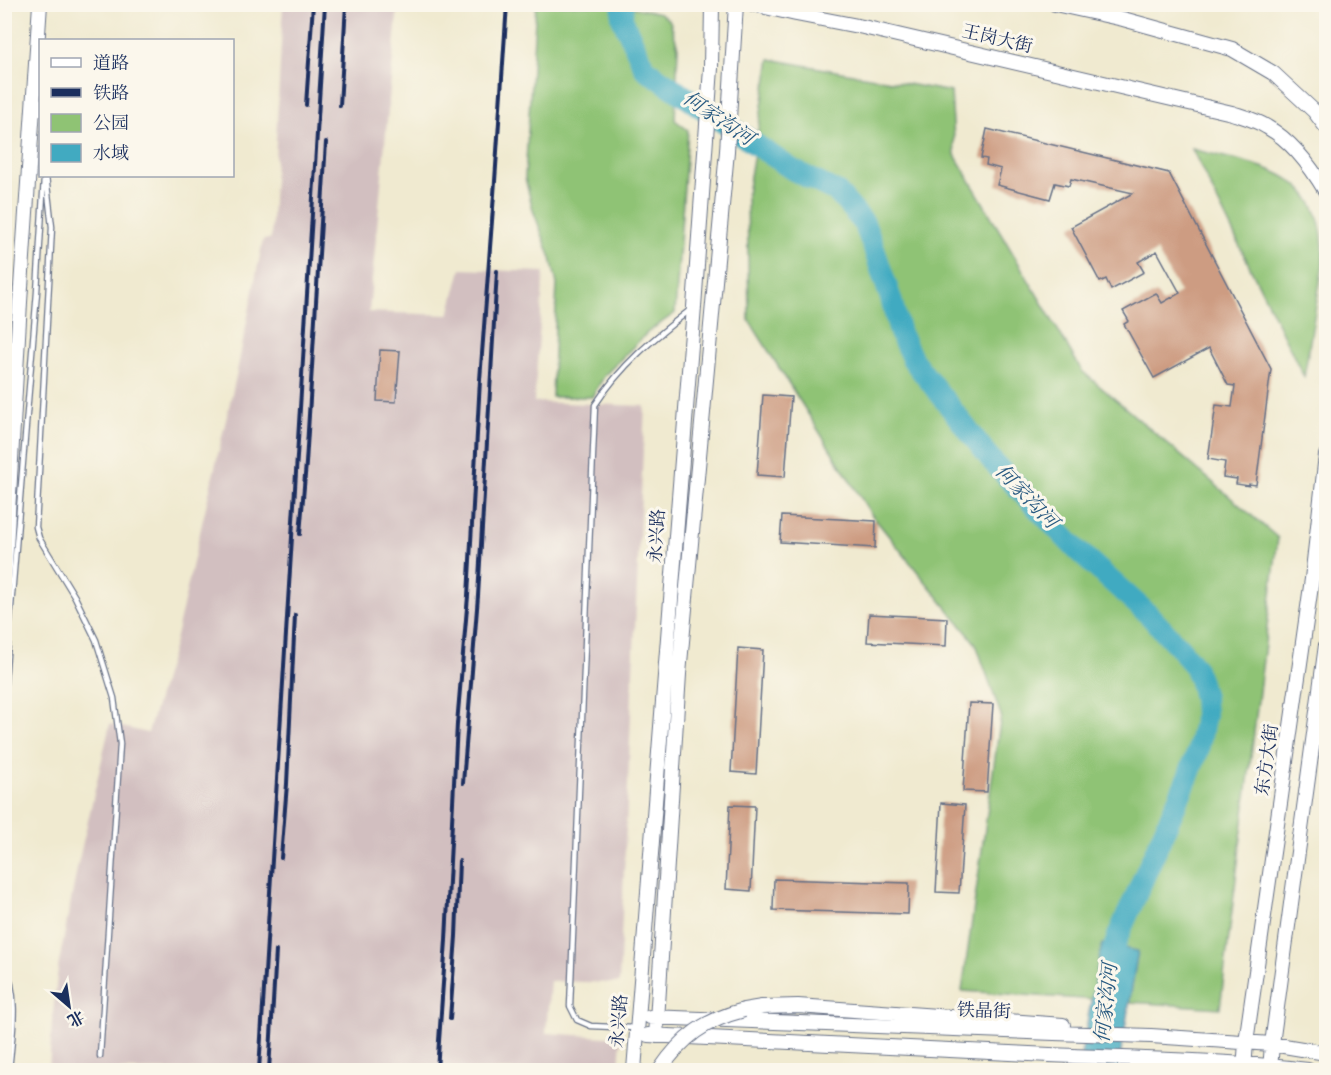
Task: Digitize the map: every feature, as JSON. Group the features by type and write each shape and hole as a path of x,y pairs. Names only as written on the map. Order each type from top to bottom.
{"main road":[{"path":"4,583 40,4"},
{"name":"永兴路","path":"634,1071 694,307 711,68 712,4"},
{"name":"永兴路","path":"656,1036 679,674 727,151 736,4"},
{"name":"王岗大街","path":"753,4 796,15 863,27 1232,113 1259,123 1282,137 1308,165 1326,192"},
{"path":"1055,4 1233,49 1273,73 1314,111 1326,127"},
{"name":"东方大街","path":"1245,1068 1246,1042 1312,579 1326,455"},
{"path":"1270,1068 1326,645"},
{"path":"660,1071 679,1045 694,1032 727,1014 762,1007 798,1006 1044,1023 1151,1036"},
{"name":"铁晶街","path":"638,1026 658,1017 1151,1036 1272,1044 1326,1053"},
{"path":"638,1026 656,1036 1056,1056 1147,1058 1245,1068 1308,1071"}],"lane":[{"path":"36,59 39,100"},
{"path":"4,692 45,177"},
{"path":"45,177 52,227 36,527 39,538 75,597 96,640 114,698 120,744 100,1056"},
{"path":"638,1026 591,1026 577,1020 570,1006 595,405 621,370 649,342 694,307"},
{"path":"4,964 12,985 14,1011 9,1071"}],"shaded area":[{"path":"283,5 398,5 369,312 449,315 461,269 544,272 534,402 645,406 619,983 550,981 546,1033 621,1038 619,1070 49,1070 58,968 78,864 110,724 148,733 174,645 237,372 263,240 271,239"}],"green space":[{"path":"536,5 622,5 660,13 670,21 678,47 675,120 688,130 675,313 648,332 605,375 592,397 552,397 557,284 525,178"},
{"path":"770,59 951,92 955,155 1082,371 1278,538 1220,1008 962,991 1001,715 976,644 871,514 749,320 747,194"},
{"path":"1192,149 1267,169 1286,178 1303,191 1314,209 1322,233 1323,264 1304,377"}],"water":[{"path":"1102,944 1138,951 1118,1070 1078,1070"}],"building":[{"path":"987,129 1169,173 1271,369 1256,485 1236,484 1237,479 1223,477 1225,462 1208,459 1216,405 1232,407 1235,386 1228,385 1209,348 1154,378 1124,324 1129,321 1123,311 1156,293 1162,303 1180,293 1157,251 1138,262 1144,272 1111,290 1106,279 1100,282 1071,227 1133,193 1071,179 1069,186 1055,183 1050,199 997,185 1001,169 986,165 987,159 981,158"},
{"path":"380,350 400,351 396,402 377,401"},
{"path":"763,395 791,397 785,477 757,475"},
{"path":"782,516 876,521 875,548 780,542"},
{"path":"869,614 947,618 946,646 867,642"},
{"path":"738,648 763,650 756,774 731,772"},
{"path":"969,703 993,704 987,792 963,791"},
{"path":"941,803 965,805 959,893 936,892"},
{"path":"730,805 755,806 751,891 726,889"},
{"path":"774,879 909,883 908,914 773,910"}],"waterway":[{"name":"何家沟河","path":"623,4 622,18 645,69 793,170 837,192 864,223 891,299 900,333 913,360 993,462 1078,551 1148,614 1194,666 1204,698 1205,715 1198,751 1118,936 1111,957 1109,976"}],"railway":[{"path":"306,105 313,4"},
{"path":"259,1070 325,4"},
{"path":"340,106 346,4"},
{"path":"437,1070 457,724 468,596 480,380 507,4"},
{"path":"300,534 326,142"},
{"path":"463,783 478,596 497,271"},
{"path":"281,858 295,615"},
{"path":"450,1019 459,861"},
{"path":"269,1070 276,951"}]}
